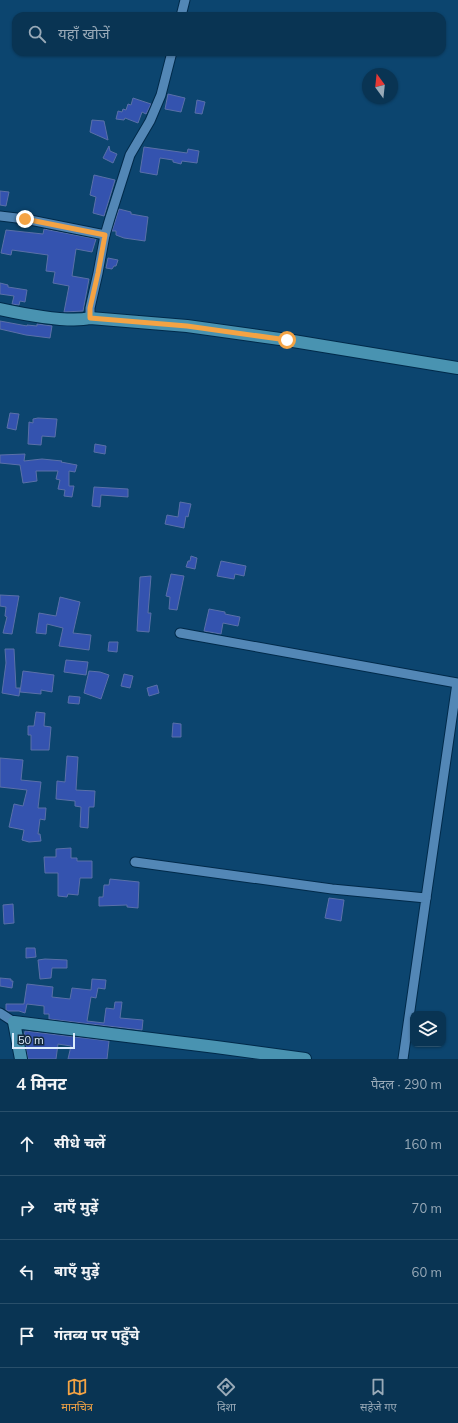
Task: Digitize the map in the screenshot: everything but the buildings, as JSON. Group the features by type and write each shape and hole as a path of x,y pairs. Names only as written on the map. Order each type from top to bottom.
{"street":[{"path":"182,12 185,0"},
{"path":"90,318 90,308 105,235 130,155 150,121 161,95 171,56"},
{"path":"0,216 25,219 105,235"},
{"path":"0,309 20,314 73,320 90,318 195,327 287,340 458,368"},
{"path":"180,633 458,683 403,1059"},
{"path":"135,862 332,889 426,898"},
{"path":"0,1013 14,1022 305,1059"},
{"path":"14,1022 20,1059"}],"route":[{"path":"25,219 105,235 90,308 90,318 187,326 287,340"}]}
